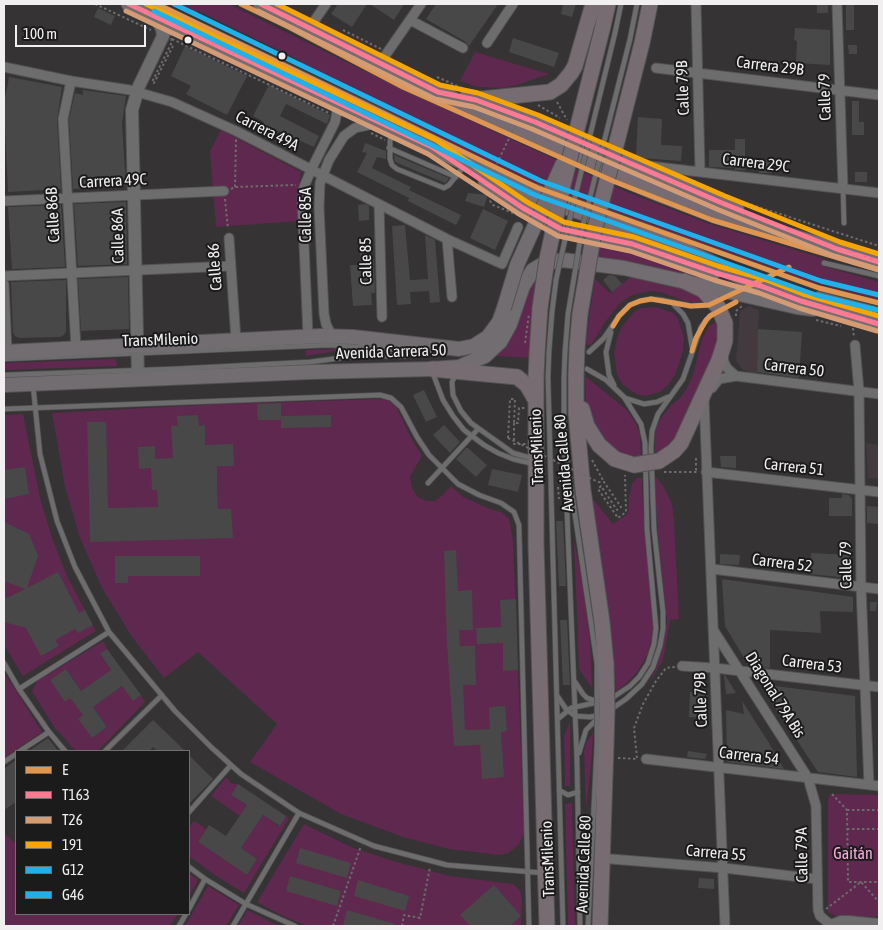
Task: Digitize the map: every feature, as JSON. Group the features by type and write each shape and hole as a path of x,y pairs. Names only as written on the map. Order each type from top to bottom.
{"highway":[{"path":"129,4 156,10 335,102 432,147 461,169 523,208 561,229 622,241 761,286 837,312 850,324 879,324"},
{"path":"261,4 384,58 438,92 546,143 662,193 745,222 879,262"},
{"path":"438,92 540,94 550,92 560,85 575,66 594,4"},
{"name":"Avenida Calle 80","path":"547,926 535,400 542,378 546,310 555,222 572,128 609,32 608,4"},
{"name":"Avenida Calle 80","path":"600,926 601,744 607,710 601,664 602,622 587,528 579,457 577,351 574,314 636,41 647,21 650,4"},
{"path":"472,94 722,204 837,250"},
{"path":"461,169 686,251 761,286"},
{"path":"576,374 582,410 587,426 599,446 630,470 658,466 681,442 723,350 726,331 725,323 718,307 703,290 684,281"},
{"path":"432,369 462,368 517,377 527,385 535,400"}],"main road":[{"name":"Avenida Carrera 50","path":"5,354 76,348 137,349 308,336 332,336 449,348 468,348 488,337 499,322 517,265 555,184 572,128"},
{"name":"Avenida Carrera 50","path":"462,368 491,352 500,342 510,324 526,279 533,270 543,264 563,260 624,268 797,307 837,312"},
{"name":"Avenida Carrera 50","path":"4,385 138,375 432,369"}],"street":[{"path":"310,27 326,4"},
{"path":"384,58 421,4"},
{"path":"487,42 513,4"},
{"path":"647,21 654,4"},
{"name":"Calle 79B","path":"696,4 700,172"},
{"name":"Calle 79","path":"837,4 843,189"},
{"path":"136,92 163,36 156,10"},
{"path":"410,20 463,48"},
{"name":"Carrera 49A","path":"4,67 71,82 136,92 172,102 236,131 447,239 502,264 518,227"},
{"name":"Carrera 29B","path":"656,68 879,95"},
{"name":"Calle 86B","path":"71,82 63,119 76,348"},
{"name":"Calle 86A","path":"136,92 132,110 134,270 138,375"},
{"name":"Calle 85A","path":"308,336 302,208 305,184 335,122 337,112 335,102"},
{"name":"Calle 85A","path":"332,336 327,327 324,314 319,200 323,175 329,160 344,136 355,128 378,122"},
{"name":"Carrera 29C","path":"629,163 879,193"},
{"name":"Carrera 49C","path":"4,201 224,191"},
{"name":"Calle 85","path":"379,204 382,317"},
{"name":"Calle 86","path":"229,238 236,340"},
{"path":"447,239 452,297"},
{"path":"4,276 231,266"},
{"path":"4,284 5,354"},
{"name":"Calle 79","path":"855,345 859,391 861,587 868,784"},
{"path":"723,350 724,362 736,376"},
{"name":"Calle 79B","path":"706,472 710,454 708,404 712,389 719,379 736,376"},
{"name":"Carrera 50","path":"736,376 879,394"},
{"name":"Calle 79B","path":"703,394 712,569 725,926"},
{"name":"Carrera 51","path":"706,472 879,492"},
{"name":"Carrera 52","path":"712,569 879,589"},
{"name":"Diagonal 79A Bis","path":"714,630 808,778"},
{"name":"Carrera 53","path":"682,666 715,668 879,688"},
{"name":"Carrera 54","path":"642,759 879,786"},
{"name":"Calle 79A","path":"808,778 816,806 818,910 820,916 832,926"},
{"name":"Carrera 55","path":"612,859 724,868 817,879"},
{"path":"832,926 840,922 875,925"}],"lane":[{"path":"241,4 403,87 613,181 712,220 879,270"},
{"path":"546,310 556,280 609,32 621,4"},
{"path":"636,4 636,41"},
{"path":"156,10 381,110 538,188 819,288 879,303"},
{"path":"392,129 389,148 390,159 392,165 397,170 444,188 449,185 461,169"},
{"path":"389,148 432,167 461,169"},
{"path":"425,182 428,176"},
{"path":"843,189 844,222"},
{"path":"824,263 879,276"},
{"path":"818,294 879,310"},
{"path":"577,351 604,338 619,316 630,306 640,301 651,299 691,306 709,305"},
{"name":"TransMilenio","path":"670,303 677,307 688,324 692,351"},
{"name":"TransMilenio","path":"577,761 584,735 590,726 642,684 653,666 660,646 663,629 654,529 651,438 658,414 683,379 701,328 710,316 716,312"},
{"path":"613,326 606,352 609,375 615,388"},
{"name":"TransMilenio","path":"5,354 328,345 406,350"},
{"name":"TransMilenio","path":"4,375 138,375 310,362 356,356 405,356"},
{"path":"462,368 453,378 451,388 461,411 478,428 513,453 535,462"},
{"path":"432,369 439,392 448,408 458,423 471,436 498,453 513,459 535,462"},
{"path":"558,719 575,707 602,702 619,695 640,676 648,663 654,644 656,628 647,529 644,433 638,416 615,388 598,374 576,374"},
{"name":"TransMilenio","path":"576,374 564,436 576,716 580,926"},
{"name":"TransMilenio","path":"542,378 558,695 563,926"},
{"path":"33,384 40,454 57,521 75,568 109,632 192,728 231,765 265,791 299,813 374,846 447,864 545,873"},
{"path":"4,409 380,395 391,398 400,407 416,437 429,455 458,484 479,495 501,503 514,512 519,525 529,926"},
{"path":"624,397 644,404 669,397"},
{"path":"428,483 478,428"},
{"name":"TransMilenio","path":"564,436 601,664"},
{"path":"19,689 109,632"},
{"path":"4,663 19,689 64,750"},
{"path":"574,679 587,698 602,702"},
{"path":"106,750 162,695"},
{"name":"TransMilenio","path":"558,695 567,711"},
{"path":"567,711 576,716"},
{"name":"TransMilenio","path":"576,716 590,717 603,714"},
{"path":"22,750 49,732"},
{"path":"588,926 601,744"},
{"path":"4,762 15,755"},
{"path":"190,811 231,765"},
{"path":"559,790 568,795 578,792"},
{"path":"233,926 299,813"},
{"path":"190,868 205,880 246,904 295,926"},
{"path":"190,907 205,880"},
{"path":"179,926 185,915"}],"path":[{"path":"94,4 158,34"},
{"path":"164,4 172,42 152,82 154,83 176,40"},
{"path":"173,4 196,13"},
{"path":"342,30 384,58"},
{"path":"232,31 264,46"},
{"path":"433,75 472,94"},
{"path":"536,104 572,128"},
{"path":"518,215 493,205 490,201 490,194 498,160 525,107"},
{"path":"235,187 236,131"},
{"path":"224,191 235,187 305,184"},
{"name":"Calle 86","path":"224,191 229,238"},
{"path":"740,200 879,246"},
{"path":"736,317 736,310 747,303"},
{"path":"808,318 850,324 861,331"},
{"path":"850,324 855,345"},
{"path":"529,445 514,444 514,433 514,423 515,399 510,399 508,438 598,482 604,482"},
{"path":"514,423 518,424 518,408"},
{"path":"696,458 696,472"},
{"path":"592,460 621,507 616,510 601,486 597,487 618,518 626,512 630,470"},
{"path":"658,466 706,472"},
{"path":"616,758 642,759 634,728 643,704 666,668 682,666"},
{"path":"832,794 847,810 848,882 879,882"},
{"path":"847,810 879,810"},
{"path":"847,829 879,829"},
{"path":"333,926 362,841"},
{"path":"402,926 404,915 420,918 432,861"},
{"path":"861,882 879,902"},
{"path":"826,909 861,882"}],"shaded area":[{"path":"749,306 759,310 757,375 742,369 736,360 740,311"},
{"path":"866,443 879,445 879,479 868,478"}],"green space":[{"path":"168,4 229,4 401,89 627,192 707,223 825,259 823,266 879,282 879,300 811,282 545,188 517,176 299,66 301,61 198,11 195,16"},
{"path":"475,52 549,74 504,88 477,87 460,81"},
{"path":"221,130 301,172 297,200 299,221 216,227 210,151"},
{"path":"602,241 655,255 737,284 763,296 666,270 597,258"},
{"path":"539,271 530,358 496,356 506,346 516,328 528,290"},
{"path":"635,274 686,286 708,302 693,303 664,293 651,291 632,295 620,303 591,345 586,344 595,279 610,293"},
{"path":"656,307 673,313 678,319 684,338 683,351 675,375 668,385 660,392 646,396 636,394 623,385 617,375 614,352 621,328 634,312 641,308"},
{"path":"720,319 720,340 674,446 655,457 655,430 671,405 686,390 693,375 702,339 709,326"},
{"path":"336,349 336,351 306,356 306,350"},
{"path":"116,359 117,366 4,370 4,363"},
{"path":"585,376 627,410 640,434 641,460 629,458 604,445 586,406"},
{"path":"383,399 396,406 422,456 410,477 412,488 418,497 427,501 435,501 451,486 463,497 501,512 509,519 513,540 524,833 519,844 509,853 499,855 449,849 403,837 341,814 250,762 277,724 198,652 164,678 132,637 102,588 80,538 65,487 52,413 221,404"},
{"path":"23,414 40,498 52,538 68,578 96,631 23,676 4,645 4,415"},
{"path":"637,478 642,478 643,512 654,616 653,635 648,653 638,671 627,683 612,694 589,494 613,524 628,514 632,484"},
{"path":"654,478 657,478 663,486 672,504 679,619 670,620 663,660 647,687 657,666 667,622"},
{"path":"574,540 582,580 590,641 592,688 579,669"},
{"path":"103,641 107,649 100,655 111,670 81,691 66,669 50,680 65,701 70,698 83,715 78,719 92,738 107,727 93,707 122,686 133,701 141,695 145,702 99,750 75,750 54,727 32,691 37,681"},
{"path":"4,672 42,732 4,758"},
{"path":"570,722 570,786 565,786 564,736"},
{"path":"593,733 586,810 584,751 587,741"},
{"path":"226,777 232,784 238,784 231,795 247,805 240,816 211,796"},
{"name":"Gaitán","path":"830,795 879,795 879,917 835,916 828,912 828,799"},
{"path":"572,803 575,926 568,926 565,804"},
{"path":"263,815 279,826 286,816 289,818 244,893 190,857 190,826 194,821 206,829 198,842 247,875 257,859 241,848"},
{"path":"304,824 351,847 393,861 450,876 513,884 520,891 522,900 521,926 308,926 285,917 257,902"},
{"path":"4,833 15,843 15,915 177,915 170,926 4,926"},
{"path":"190,874 198,880 190,894"},
{"path":"208,886 239,905 226,926 185,926"},
{"path":"247,910 279,926 238,926"}],"building":[{"path":"338,4 367,4 352,27 331,14"},
{"path":"370,4 404,4 394,20"},
{"path":"436,4 498,4 469,46 466,42 426,19"},
{"path":"563,4 576,4 572,17 561,14"},
{"path":"817,4 828,4 828,13 817,13"},
{"path":"846,4 854,4 854,30 846,30"},
{"path":"98,8 115,16 111,25 94,17"},
{"path":"795,28 830,30 830,65 796,63 797,41 794,40"},
{"path":"513,38 559,53 554,67 509,52"},
{"path":"848,45 857,45 857,54 849,54"},
{"path":"185,46 247,76 227,115 186,94 191,86 171,76"},
{"path":"9,77 62,87 57,119 61,189 8,192 4,104"},
{"path":"269,85 330,115 327,124 286,104 280,116 319,136 314,147 262,124 264,122 253,116"},
{"path":"83,90 126,96 122,123 126,186 73,189 69,119 75,93 83,95"},
{"path":"852,101 859,101 859,122 864,122 864,135 852,135"},
{"path":"638,117 662,119 661,145 682,146 681,161 641,158 636,155"},
{"path":"735,139 745,139 745,170 709,167 709,150 735,150"},
{"path":"365,143 386,151 386,159 377,157 372,168 411,187 409,190 461,215 456,225 408,201 409,198 357,172 367,153 362,152"},
{"path":"394,155 449,178 445,183 395,162"},
{"path":"759,160 772,160 772,173 759,173"},
{"path":"855,172 867,172 867,182 855,182"},
{"path":"468,193 488,195 484,207 465,201"},
{"path":"126,202 127,264 78,266 74,204"},
{"path":"366,204 369,206 369,220 359,221 358,205"},
{"path":"61,205 65,267 12,269 8,207"},
{"path":"483,209 508,221 495,250 470,238"},
{"path":"405,225 410,280 428,279 425,235 435,240 440,302 430,303 429,291 410,292 411,304 397,305 392,226"},
{"path":"363,240 370,240 371,260 374,260 375,293 371,293 372,305 353,306 350,265 361,265 360,252 364,251"},
{"path":"609,275 615,276 622,284 612,292 603,280"},
{"path":"128,277 129,329 81,331 78,279"},
{"path":"66,280 66,331 64,335 60,337 19,338 15,336 13,333 11,282"},
{"path":"758,329 802,332 799,378 757,372"},
{"path":"424,390 437,417 426,422 413,395"},
{"path":"281,403 281,416 331,415 331,427 281,428 281,420 258,420 257,404"},
{"path":"198,415 199,426 205,425 205,445 233,444 234,466 217,466 217,488 218,509 231,509 233,538 90,542 87,422 106,422 108,508 158,507 157,490 152,490 151,468 139,469 138,447 155,446 155,459 173,458 171,426 178,426 177,416"},
{"path":"444,425 460,442 450,453 433,435"},
{"path":"466,448 487,465 476,477 456,459"},
{"path":"720,456 736,456 736,468 721,467"},
{"path":"25,467 29,494 4,499 4,470"},
{"path":"492,469 522,475 518,492 488,485"},
{"path":"842,494 849,495 852,499 852,516 829,516 829,498 842,498"},
{"path":"867,506 879,507 879,524 867,523"},
{"path":"556,521 563,521 566,586 559,586"},
{"path":"4,522 29,534 38,556 27,588 58,572 79,613 85,610 93,625 78,633 75,629 55,640 59,646 41,656 26,628 4,622 4,596 7,598 25,589 4,581"},
{"path":"456,550 458,591 472,590 473,630 459,630 460,646 475,646 476,685 463,685 465,730 490,729 489,707 505,706 507,731 501,732 504,777 482,779 480,745 454,746 447,644 444,551"},
{"path":"811,553 850,555 849,578 810,574"},
{"path":"720,554 740,555 739,565 720,564"},
{"path":"115,556 200,556 200,576 128,576 128,583 115,583"},
{"path":"722,579 853,597 853,612 820,611 821,633 770,630 770,668 749,666 725,626"},
{"path":"516,599 518,670 503,671 503,643 477,644 476,628 501,627 500,600"},
{"path":"870,602 877,602 876,611 870,611"},
{"path":"560,620 567,620 570,685 563,685"},
{"path":"107,649 141,695 133,701 122,686 93,707 107,727 92,738 78,719 83,715 70,698 65,702 50,680 66,669 81,691 111,670 100,654"},
{"path":"725,675 736,693 726,694"},
{"path":"775,686 855,696 857,777 818,772 765,692"},
{"path":"690,692 707,693 706,718 689,717"},
{"path":"742,701 784,769 727,762 726,710 744,714"},
{"path":"153,720 184,750 156,750 153,747 150,750 123,750"},
{"path":"48,738 57,750 30,750"},
{"path":"688,751 707,754 705,759 687,757"},
{"path":"190,756 213,779 190,803"},
{"path":"15,761 15,803 4,810 4,769"},
{"path":"238,784 286,816 280,826 263,815 241,848 257,859 247,875 198,842 209,825 226,836 247,805 231,795"},
{"path":"300,848 351,863 347,878 296,863"},
{"path":"290,876 341,891 337,906 286,891"},
{"path":"699,878 714,879 714,889 698,888"},
{"path":"358,880 409,896 405,911 354,896"},
{"path":"494,885 521,916 510,926 471,926 460,915"},
{"path":"347,910 395,924 395,926 343,926"}],"transit line":[{"name":"T163","path":"129,4 432,147 523,208 561,229 632,244 801,301 879,324"},
{"name":"191","path":"146,4 436,140 527,202 564,222 634,237 718,266 764,279 803,294 879,316"},
{"name":"E","path":"157,4 538,188 819,288 879,303"},
{"name":"G46","path":"174,4 541,181 821,281 879,295"},
{"name":"E","path":"241,4 403,87 613,181 712,220 879,270"},
{"name":"T163","path":"261,4 438,92 476,100 535,122 722,203 837,249 879,262"},
{"name":"191","path":"277,4 440,85 478,93 538,115 725,196 840,242 879,254"},
{"name":"T26","path":"126,11 428,154 519,214 558,236 630,251 799,308 877,331"},
{"name":"G12","path":"154,11 535,195 816,295 877,310"},
{"name":"T26","path":"258,11 435,99 474,107 532,129 719,210 834,256 877,269"},
{"name":"E","path":"613,326 619,316 630,305 640,301 651,299 691,306 709,305 789,267"},
{"name":"E","path":"692,351 696,338 706,320 736,302"}]}
